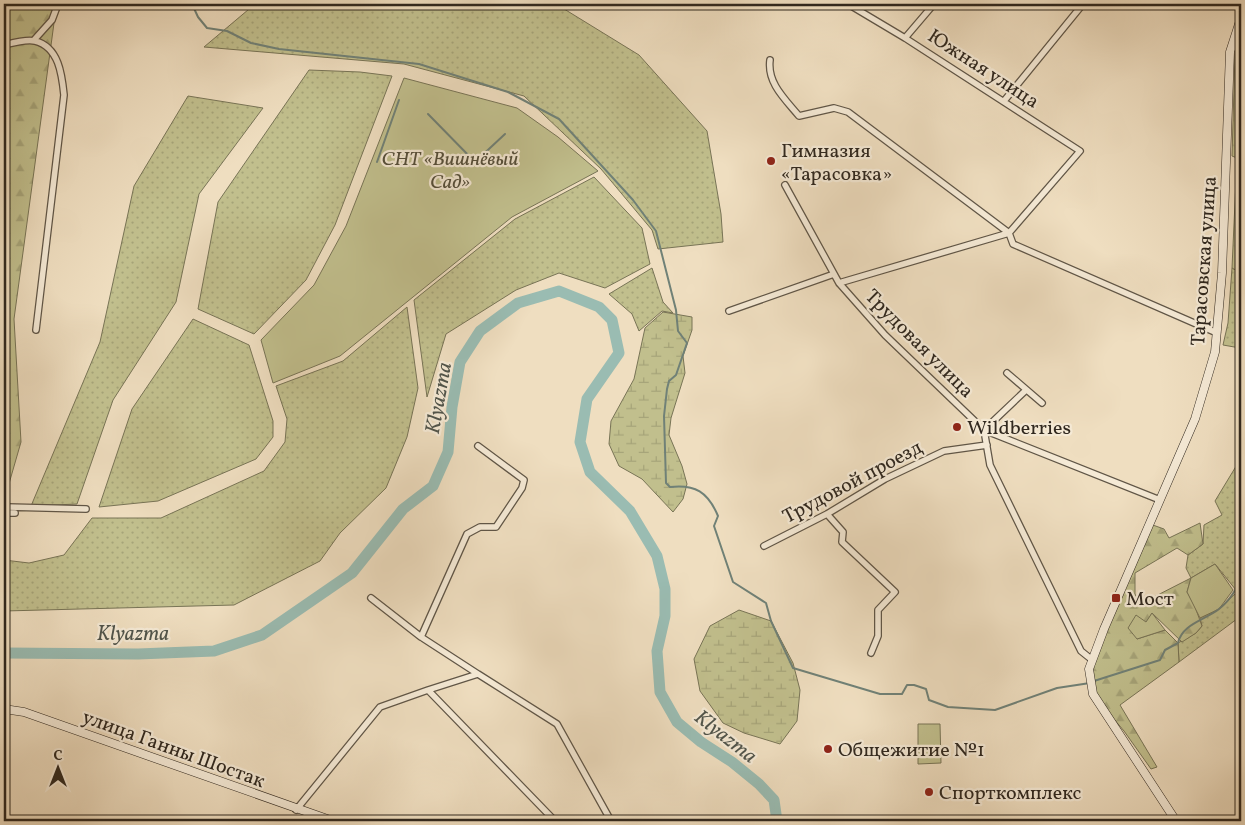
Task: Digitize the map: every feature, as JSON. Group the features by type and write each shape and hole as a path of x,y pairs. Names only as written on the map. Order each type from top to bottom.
{"main road":[{"name":"Тарасовская улица","path":"1176,821 1092,686 1089,669 1091,659 1195,419 1208,379 1217,333 1222,273 1230,52 1241,18"},
{"name":"улица Ганны Шостак","path":"4,709 24,712 296,810 333,821"}],"street":[{"path":"34,40 52,20 58,4"},
{"name":"Южная улица","path":"848,4 905,38 1080,151 1009,233"},
{"path":"905,38 934,4"},
{"path":"1004,101 1082,4"},
{"path":"4,45 34,40 50,48 61,70 64,96 36,330"},
{"path":"770,60 768,70 776,88 799,116 834,108 848,112 1009,233 1013,244 1217,333"},
{"name":"Трудовая улица","path":"785,185 839,283 885,335 984,430"},
{"path":"839,283 1009,233"},
{"path":"729,311 834,274"},
{"path":"1007,373 1042,403"},
{"path":"984,430 1025,390"},
{"path":"984,430 990,465 1081,652 1091,659"},
{"path":"984,430 1160,500"},
{"name":"Трудовой проезд","path":"764,546 827,514 885,479 944,451 987,445"},
{"path":"421,637 467,534 480,527 496,526 522,488 524,480 478,446"},
{"path":"7,507 86,509"},
{"path":"4,513 15,513"},
{"path":"827,514 843,532 842,542 895,592 878,610 878,636 871,653"},
{"path":"371,598 421,637 557,724 611,821"},
{"path":"296,810 380,707 478,674"},
{"path":"428,690 556,821"}],"green space":[{"path":"4,4 53,4 54,23 14,319 21,442 4,501"},
{"path":"255,4 556,4 639,55 707,131 721,214 723,242 658,249 652,230 601,169 524,96 404,64 204,47"},
{"path":"1241,33 1241,273 1232,268 1237,158 1232,156 1235,54"},
{"path":"309,70 360,72 392,76 335,225 306,280 254,334 198,309 218,202"},
{"name":"СНТ «Вишнёвый Сад»","path":"404,78 517,108 558,137 598,171 512,217 340,356 273,383 261,340 314,285 346,226"},
{"path":"188,96 263,108 199,194 176,302 113,400 77,504 31,506 100,342 134,186"},
{"path":"594,177 642,228 650,264 605,288 559,273 516,290 446,334 427,397 414,300 515,219"},
{"path":"652,268 663,302 673,313 662,311 639,331 632,314 609,294"},
{"path":"1232,268 1241,273 1241,313 1236,311 1238,328 1241,327 1240,348 1223,345 1228,323"},
{"path":"407,307 418,388 407,437 386,488 340,533 320,561 234,605 4,611 4,560 29,563 64,555 92,518 161,518 264,471 285,442 287,419 276,386 343,361"},
{"path":"663,312 692,317 692,330 683,356 685,373 671,418 669,435 682,466 687,484 683,499 673,512 642,479 619,466 609,444 611,421 634,379 645,328"},
{"path":"193,319 249,345 273,421 273,437 256,459 158,501 99,507 132,409"},
{"path":"1241,462 1241,566 1237,575 1236,590 1215,564 1191,578 1186,568 1188,555 1203,544 1204,525 1222,515 1215,501 1238,463"},
{"path":"1200,523 1203,544 1188,555 1177,548 1135,573 1135,594 1140,604 1191,578 1187,592 1194,604 1202,626 1196,633 1182,642 1152,613 1137,639 1165,630 1178,643 1179,662 1120,705 1157,767 1151,769 1124,731 1093,694 1091,659 1150,524 1164,529 1169,538"},
{"path":"1215,564 1233,590 1219,609 1200,618 1187,592 1191,578"},
{"path":"1236,593 1241,596 1241,616 1179,662 1178,643 1196,633 1202,626 1200,618 1219,609"},
{"path":"739,610 771,621 793,663 800,690 797,721 780,744 744,733 723,723 700,691 694,659 710,626"},
{"path":"1152,613 1165,630 1137,639 1128,628 1136,615 1146,622"},
{"path":"918,724 940,724 941,763 918,764"}],"waterway":[{"path":"192,4 198,17 207,28 227,31 251,43 279,49 419,64 508,92 559,119 633,200 656,231 676,310 678,331 687,343 676,375 669,381 667,389 664,416 666,483 670,487 687,487 700,491 710,501 718,516 714,526 733,582 766,603 771,621 793,668 880,694 902,694 907,685 914,685 926,689 929,700 948,707 995,710 1057,688 1090,683"},
{"path":"377,162 399,100"},
{"path":"428,114 475,162 505,134"},
{"name":"Klyazma","path":"4,653 138,654 214,651 262,635 352,573 403,509 433,486 448,452 452,407 460,362 480,331 518,303 559,291 599,307 612,320 619,353 587,399 580,442 590,472 630,511 657,556 665,589 665,616 657,651 660,692 677,722 701,742 732,762 759,784 774,800 777,821"},
{"path":"1094,681 1160,660 1165,650 1178,643 1184,631 1213,613 1227,601 1236,589 1241,566"}],"place":[{"name":"Гимназия «Тарасовка»","path":"771,161"},
{"name":"Wildberries","path":"957,427"},
{"name":"Мост","path":"1116,598"},
{"name":"Общежитие №1","path":"828,749"},
{"name":"Спорткомплекс","path":"929,792"}]}
